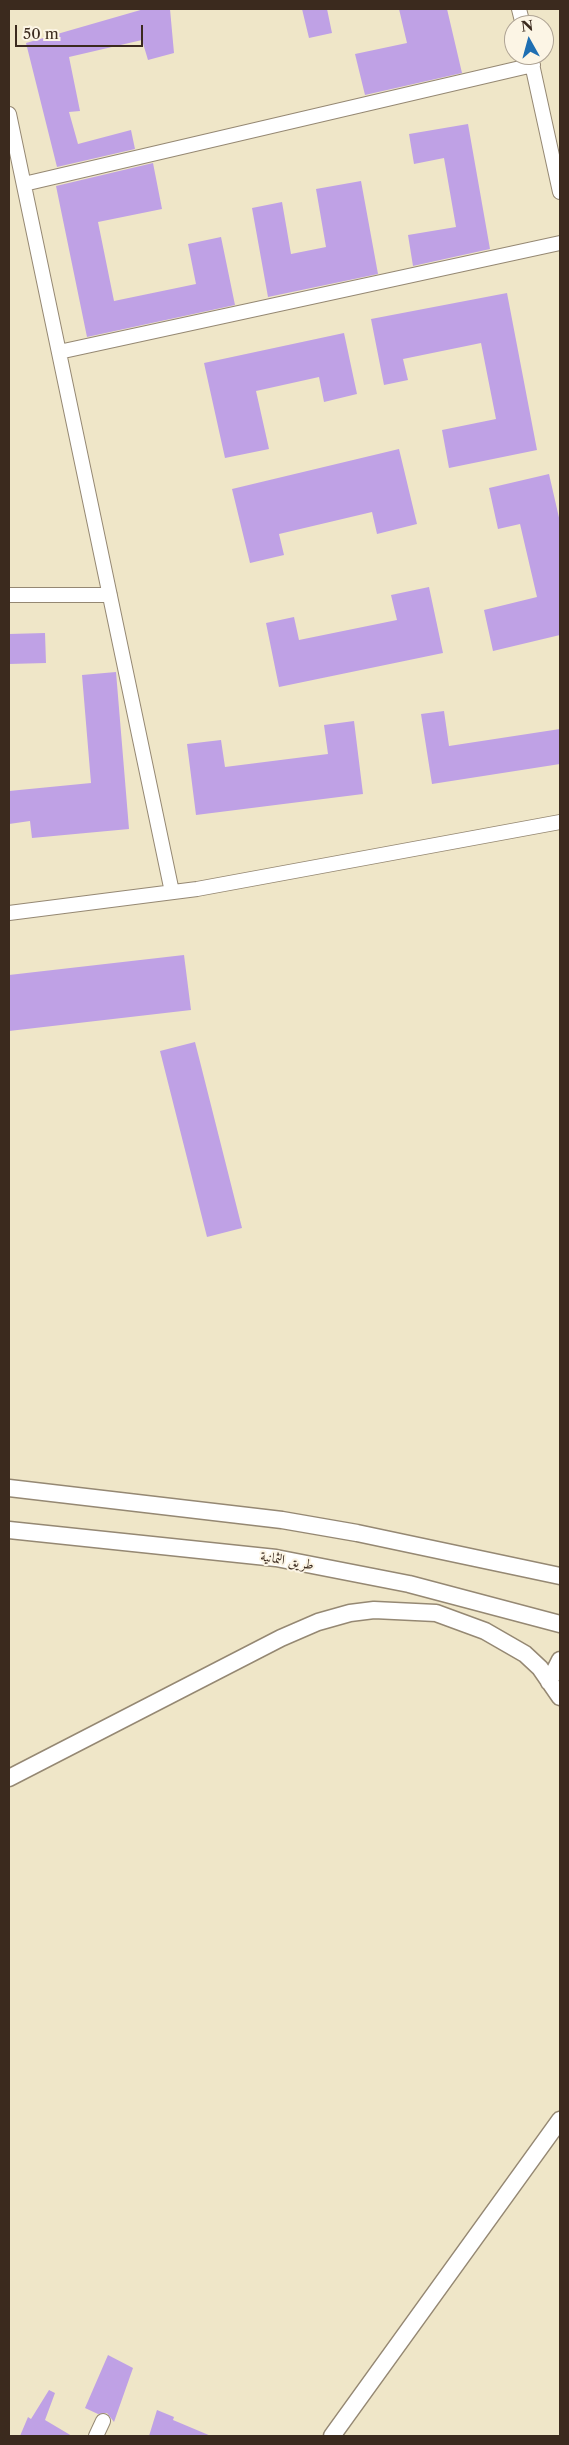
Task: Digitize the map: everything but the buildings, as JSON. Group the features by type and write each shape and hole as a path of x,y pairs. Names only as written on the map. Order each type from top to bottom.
{"street":[{"path":"24,184 512,65"},
{"path":"533,65 560,192"},
{"path":"9,114 172,892"},
{"path":"59,352 560,243"},
{"path":"9,595 110,595"},
{"path":"9,913 172,892 560,822"},
{"path":"9,1488 291,1522 358,1533 560,1576"},
{"name":"طريق الثمانية","path":"9,1530 276,1558 410,1584 560,1624"},
{"path":"9,1778 281,1638 318,1622 350,1613 374,1610 402,1610 436,1613 485,1631 525,1654 560,1697"},
{"path":"549,1682 560,1660"},
{"path":"332,2436 560,2120"},
{"path":"96,2436 103,2421"}]}
